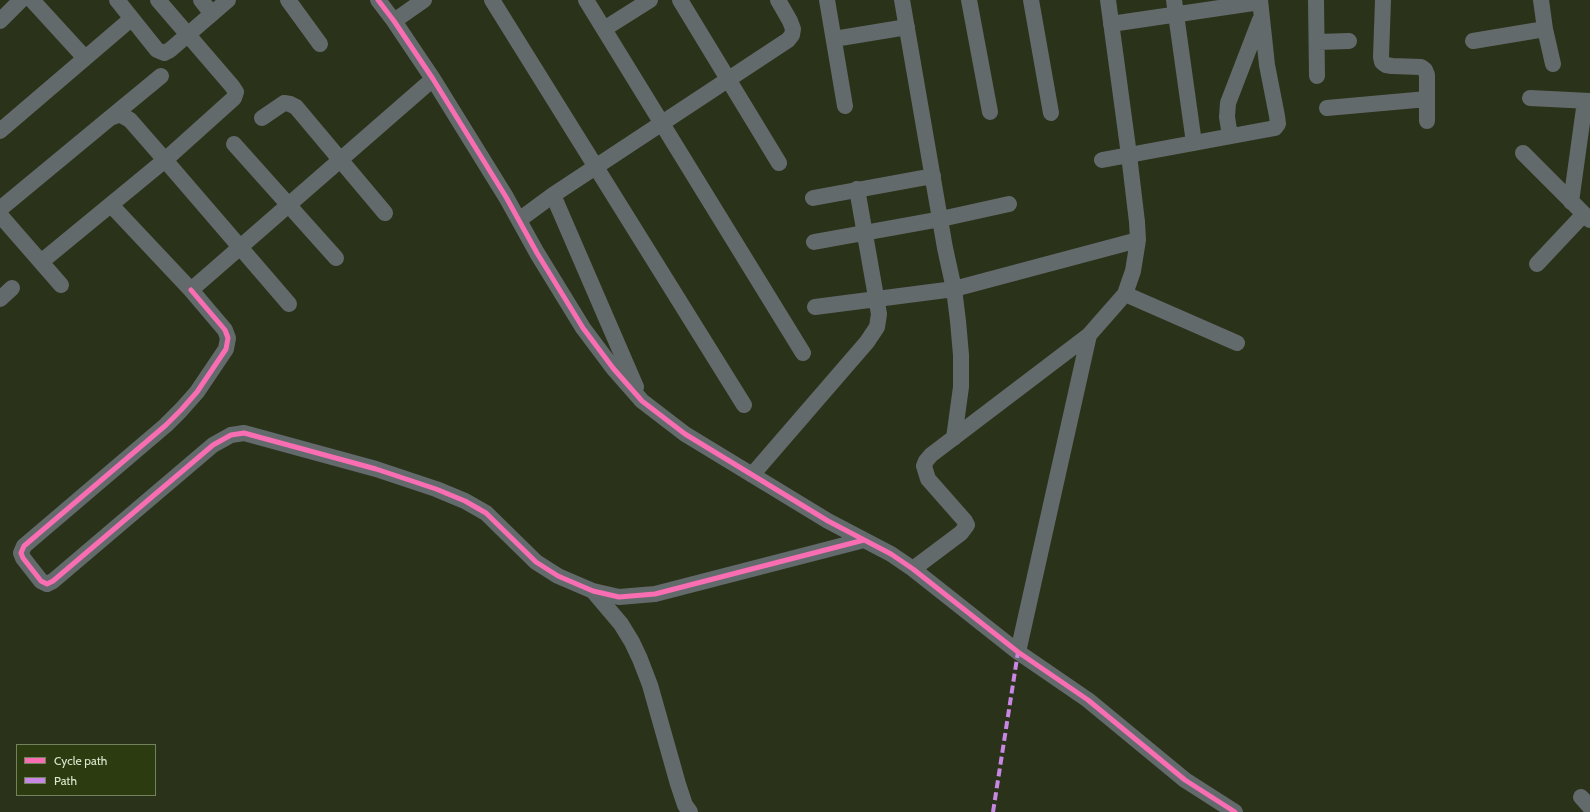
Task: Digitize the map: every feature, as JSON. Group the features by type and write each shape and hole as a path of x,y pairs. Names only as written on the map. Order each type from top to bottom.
{"street":[{"path":"0,22 21,0"},
{"path":"32,0 85,58"},
{"path":"117,0 157,50 164,53 170,50 228,0"},
{"path":"41,262 165,160 234,98 236,92 158,0"},
{"path":"200,0 212,14"},
{"path":"288,0 320,44"},
{"path":"378,0 433,79 506,197 537,253 583,328 613,368 642,401 685,434 828,521 891,554 913,569 1018,652 1088,700 1185,780 1235,812"},
{"path":"394,21 424,0"},
{"path":"492,0 744,405"},
{"path":"586,0 803,353"},
{"path":"604,29 650,0"},
{"path":"680,0 779,163"},
{"path":"519,220 554,195 788,40 792,35 793,29 778,0"},
{"path":"827,0 845,106"},
{"path":"902,0 940,219 954,289 961,355 961,381 954,438"},
{"path":"969,0 990,112"},
{"path":"1032,0 1050,113"},
{"path":"913,569 961,533 967,525 928,479 924,466 931,455 1089,335 1125,294 1133,271 1138,240 1137,222 1130,155 1108,0"},
{"path":"1316,0 1317,76"},
{"path":"1383,0 1380,57 1382,62 1386,65 1421,67 1425,70 1427,75 1427,121"},
{"path":"1541,0 1545,29 1553,64"},
{"path":"1111,24 1175,7 1261,6"},
{"path":"1230,136 1227,117 1228,102 1261,6"},
{"path":"1102,160 1275,128 1278,124 1267,65 1261,6"},
{"path":"1175,7 1194,143"},
{"path":"0,131 131,18"},
{"path":"834,39 906,27"},
{"path":"1473,41 1545,29"},
{"path":"1317,42 1349,41"},
{"path":"0,209 162,76"},
{"path":"191,290 241,248 288,205 433,79"},
{"path":"1530,98 1587,101 1571,202"},
{"path":"1327,108 1427,99"},
{"path":"262,118 284,104 290,104 296,107 385,213"},
{"path":"110,118 118,115 124,116 130,120 289,304"},
{"path":"234,144 336,258"},
{"path":"1523,153 1587,217 1537,264"},
{"path":"813,198 933,176"},
{"path":"752,475 867,342 877,327 879,314 857,190"},
{"path":"554,195 642,401"},
{"path":"814,242 940,219 1009,204"},
{"path":"111,205 191,290 225,330 228,338 226,349 197,392 181,410 160,430 24,546 21,552 23,558 41,580 47,584 53,582 213,445 231,435 244,433 376,469 436,489 465,501 486,513 536,562 558,576 593,590 619,597 655,594 864,540"},
{"path":"0,215 61,285"},
{"path":"815,307 954,289 1138,240"},
{"path":"0,299 12,288"},
{"path":"1125,294 1237,343"},
{"path":"1018,652 1089,335"},
{"path":"593,590 621,624 640,659 650,685 678,784 685,805 690,812"}],"marked path":[{"path":"993,812 1018,652"}],"cycle path":[{"path":"378,0 433,79 506,197 537,253 583,328 613,368 642,401 685,434 828,521 891,554 913,569 1018,652 1088,700 1185,780 1235,812"},
{"path":"191,290 225,330 228,338 226,349 197,392 166,425 24,546 21,553 23,558 41,581 47,584 53,581 213,445 231,435 244,433 376,469 436,489 465,501 486,513 536,562 558,576 593,591 619,597 655,594 864,540"}]}
